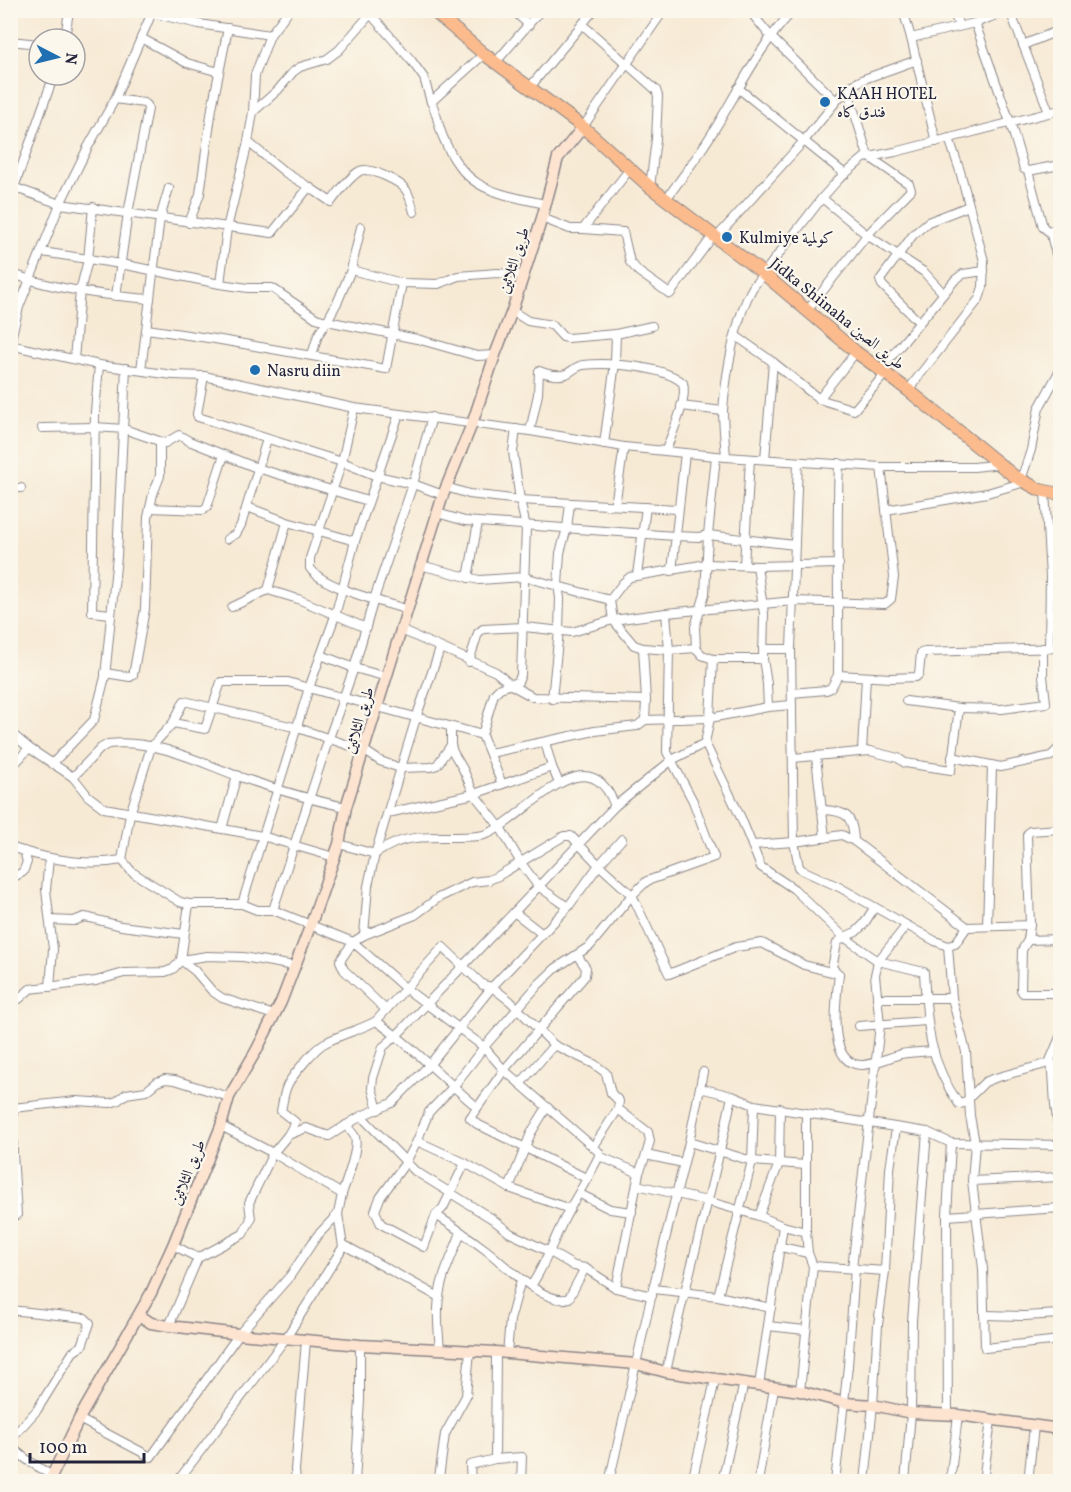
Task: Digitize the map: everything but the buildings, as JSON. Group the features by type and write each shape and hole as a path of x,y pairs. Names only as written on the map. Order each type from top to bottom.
{"main road":[{"name":"Jidka Shiinaha طريق الصين","path":"432,10 484,54 583,127 629,170 764,274 856,352 1023,481 1045,491 1060,494"},
{"name":"طريق الثلاثين","path":"50,1479 79,1419 139,1315 173,1245 221,1126 229,1097 281,1002 339,844 346,807 420,565 444,491 472,424 512,311 542,218 558,158 583,127"},
{"path":"139,1315 152,1323 169,1326 306,1341 470,1350 636,1364 666,1372 800,1391 845,1402 911,1413 953,1415 1060,1429"}],"street":[{"path":"12,10 11,43 27,44"},
{"path":"67,27 69,10"},
{"path":"220,284 227,228 248,142 253,112 255,75 270,35 289,10"},
{"path":"513,10 529,25"},
{"path":"496,62 541,10"},
{"path":"530,87 594,10"},
{"path":"583,127 664,10"},
{"path":"749,10 771,37 835,100"},
{"path":"903,10 936,142"},
{"path":"953,10 959,26"},
{"path":"666,199 719,122 771,37 792,11"},
{"path":"911,38 975,23 1010,11 1049,112"},
{"path":"270,35 199,24 153,12 115,99 60,204 42,252 15,306 10,344 99,365 172,375 204,376 354,408 530,431 624,447 750,459 881,466 974,467 1001,464"},
{"path":"253,112 278,90 292,72 300,67 327,59 339,50 370,12 424,78 443,138 456,164 470,179 498,193 545,204"},
{"path":"975,23 1024,169 1028,171 1043,227 1050,231 1060,270"},
{"path":"583,25 656,90 658,96 656,139 650,187"},
{"path":"189,223 200,194 228,28"},
{"path":"1023,45 1060,30"},
{"path":"141,38 187,63 219,72"},
{"path":"430,102 484,54"},
{"path":"542,218 570,229 623,232 630,261 639,272 670,294 714,237 803,142 847,88 864,79 917,60"},
{"path":"10,199 12,187 50,87"},
{"path":"738,88 845,174"},
{"path":"807,311 867,235 911,187 868,156 847,88"},
{"path":"115,99 144,104 148,109 128,213 116,296"},
{"path":"726,457 723,411 738,321 744,302 822,198 845,174 856,163 868,156 895,152 1060,110"},
{"path":"908,390 979,299 983,287 984,261 949,138"},
{"path":"248,142 286,173 331,202 360,171 371,170 404,187 414,212"},
{"path":"1028,171 1060,165"},
{"path":"583,229 629,170"},
{"path":"12,187 60,204 272,233 309,187"},
{"path":"141,370 160,218 169,188"},
{"path":"822,198 867,235 924,272 943,293"},
{"path":"919,322 880,283 913,235 928,222 969,206"},
{"path":"74,359 80,291 88,260 93,207"},
{"path":"312,355 318,335 338,301 351,270 361,227"},
{"path":"1050,231 1060,228"},
{"path":"42,252 121,264 220,284 248,288 272,288 316,318 392,336 417,339 477,356 495,355"},
{"path":"351,270 402,283 438,284 458,276 497,273 524,275"},
{"path":"736,336 819,399 854,410 943,293 963,274 984,271"},
{"path":"10,273 29,280 80,291 150,299"},
{"path":"147,329 386,369 402,283"},
{"path":"512,311 528,321 552,325 563,337 568,338 616,334 652,326"},
{"path":"604,444 615,363 616,334"},
{"path":"819,399 856,352"},
{"path":"765,459 773,362"},
{"path":"530,431 538,394 539,371 549,375 565,375 579,366 615,363 656,371 680,380 685,387 666,450"},
{"path":"99,365 95,427 92,612 111,614"},
{"path":"52,764 94,720 105,672 119,531 126,368"},
{"path":"886,510 987,493 1023,481 1039,408 1060,370"},
{"path":"204,376 198,417 342,462 377,476 444,491 520,500 677,509"},
{"path":"681,406 723,411"},
{"path":"354,408 342,462 310,558 310,568 318,577 342,588 408,610"},
{"path":"242,904 309,688 335,616 355,541 399,414"},
{"path":"273,910 354,668 432,417"},
{"path":"42,428 124,429 160,443 169,443 179,435 257,468 368,501"},
{"path":"502,784 482,735 494,694 500,688 519,682 521,675 526,527 513,452 516,429"},
{"path":"227,539 236,534 247,507 267,439"},
{"path":"105,672 130,677 134,670 145,609 150,508 160,476 160,443"},
{"path":"615,505 624,447"},
{"path":"672,571 677,509 685,453"},
{"path":"150,508 203,510 207,507 224,455"},
{"path":"716,456 705,594 695,627 696,648 702,655 713,658 763,660"},
{"path":"744,565 750,459"},
{"path":"798,462 791,650 794,842 799,867 839,887 906,926 948,946 955,944 967,927"},
{"path":"792,693 826,690 831,688 838,675 839,463"},
{"path":"470,662 478,633 481,630 524,627 577,632 613,621 666,613 794,601 885,604 891,599 894,577 881,466"},
{"path":"10,488 21,488"},
{"path":"906,701 959,708 1002,709 1046,703 1043,676 1050,577 1045,491"},
{"path":"552,699 559,631 560,553 567,528 570,504"},
{"path":"247,507 288,522 355,541"},
{"path":"637,575 646,507"},
{"path":"437,513 465,521 526,527 675,536 708,535 795,544"},
{"path":"268,590 288,522"},
{"path":"468,578 478,522"},
{"path":"696,648 669,650 643,648 630,641 613,621 610,600 623,583 637,575 708,564 757,566 839,564"},
{"path":"420,565 478,580 524,577 610,600"},
{"path":"757,566 763,605 763,660 768,707"},
{"path":"1050,577 1060,577"},
{"path":"232,607 268,590 298,599 366,628"},
{"path":"465,1163 451,1194 436,1215 424,1247 381,1224 375,1211 380,1198 406,1162 429,1112 453,1087 517,1008 556,968 590,946 647,881 714,856 693,801 667,752 669,650 666,613"},
{"path":"401,630 496,672 511,685 533,698 646,700"},
{"path":"643,648 645,720"},
{"path":"838,675 916,676 919,674 921,653 925,652 1060,648"},
{"path":"364,935 368,886 375,854 400,768 440,649"},
{"path":"763,649 791,650"},
{"path":"321,655 354,668 387,677"},
{"path":"713,658 710,718 705,742 761,867 794,889 844,937 878,961 924,972 926,1021 940,1071 952,1096 959,1104 964,1103 985,1082 994,1078 1049,1063 1060,1066"},
{"path":"862,751 866,677"},
{"path":"173,723 205,729 221,682 225,680 281,682 482,735"},
{"path":"452,745 437,765 400,768 380,761 365,751 298,728 213,706 184,701 173,723 151,747 129,814 122,860 132,872 172,898 189,904 242,904 257,910 273,910 353,942 405,988 484,1047 504,1070 594,1146 599,1156 531,1286"},
{"path":"490,753 595,731 637,726 645,720 710,718 792,705"},
{"path":"793,758 870,751 898,758 905,763 951,770 959,708"},
{"path":"451,727 453,752 474,794 500,827 521,864 538,886 568,907"},
{"path":"10,732 28,748 73,777 88,796 104,808 262,836 334,857"},
{"path":"545,742 559,783"},
{"path":"378,1110 372,1088 383,1047 615,806 672,760 705,742"},
{"path":"73,777 101,748 108,744 151,747 191,757 309,799 346,807"},
{"path":"952,757 1001,767 1056,754 1060,747"},
{"path":"10,769 28,748"},
{"path":"816,757 825,838"},
{"path":"987,926 992,766"},
{"path":"388,813 474,794 552,767"},
{"path":"222,829 237,775"},
{"path":"339,844 375,854 402,841 484,835 500,827 559,783 572,776 589,776 603,785 615,806"},
{"path":"823,810 841,810 853,826 854,841"},
{"path":"1060,829 1030,831 1027,834 1030,925 1028,940 1022,950 1022,992 1060,993"},
{"path":"386,1010 344,970 340,960 353,942 364,935 415,915 438,898 472,882 489,880 521,864 564,836 572,836 578,845 633,895 669,974 736,947 762,943 804,965 839,974"},
{"path":"752,845 842,836 854,841 967,927 1030,925"},
{"path":"288,1135 306,1128 329,1136 361,1116 392,1103 430,1064 492,987 568,907 622,838"},
{"path":"10,847 49,858 95,863 122,860"},
{"path":"10,879 23,872 27,862 24,851"},
{"path":"49,858 46,890 53,949 50,987"},
{"path":"10,999 19,999 30,989 96,981 124,973 165,972 173,969 181,960 189,904"},
{"path":"839,974 832,968 835,948 839,941 856,932 864,924 874,908"},
{"path":"514,912 541,933"},
{"path":"50,920 74,921 84,917 121,926 184,934"},
{"path":"835,1482 845,1402 853,1268 867,1122 880,1025 875,975 878,961 906,926"},
{"path":"1028,940 1060,939"},
{"path":"948,946 952,998 966,1052 970,1116 975,1143 972,1181 983,1269 985,1348 1060,1340"},
{"path":"169,1326 198,1258 243,1234 251,1219 249,1203 273,1153 288,1135 295,1122 281,1111 287,1086 296,1073 323,1044 376,1021 443,947 483,985 492,987 517,1008 554,1045 594,1064 606,1073 611,1093 619,1101 618,1109 594,1146"},
{"path":"181,960 207,956 243,957 294,966"},
{"path":"576,956 586,968 585,976 504,1070 470,1118 588,1179"},
{"path":"181,960 195,970 212,991 222,998 274,1015"},
{"path":"839,974 835,1032 843,1054 856,1064 867,1064 905,1053 934,1050"},
{"path":"878,998 952,998"},
{"path":"376,1021 397,1035 477,1107"},
{"path":"859,1026 926,1021"},
{"path":"1060,1037 1049,1063 1053,1072 1058,1105 1060,1139"},
{"path":"520,1084 554,1045"},
{"path":"609,1482 689,1142 703,1072"},
{"path":"14,1108 76,1101 117,1101 126,1094 146,1091 165,1079 229,1097"},
{"path":"700,1088 732,1096 754,1105 927,1132 951,1143 1060,1145"},
{"path":"10,1094 14,1108 12,1154 13,1189 17,1215 10,1215"},
{"path":"666,1372 732,1096"},
{"path":"718,1296 752,1161 754,1105"},
{"path":"509,1188 531,1133 547,1107"},
{"path":"759,1216 780,1163 780,1108"},
{"path":"616,1288 639,1173 650,1141 648,1132 618,1109"},
{"path":"800,1391 813,1266 808,1253 806,1232 806,1113"},
{"path":"361,1116 415,1170 491,1218 510,1233 574,1266 585,1268 616,1288 652,1293 718,1296 771,1308"},
{"path":"177,1482 286,1338 344,1245 338,1214 355,1142 355,1136 346,1125"},
{"path":"221,1126 273,1153 342,1194"},
{"path":"866,1482 878,1325 885,1271 890,1169 896,1128"},
{"path":"904,1482 911,1413 912,1321 927,1132"},
{"path":"417,1141 465,1163 509,1188 570,1209"},
{"path":"689,1142 752,1161 806,1164"},
{"path":"950,1482 953,1415 947,1216 951,1143"},
{"path":"646,1155 683,1163"},
{"path":"599,1156 639,1173"},
{"path":"972,1181 1060,1177"},
{"path":"637,1185 707,1201 806,1232"},
{"path":"580,1194 610,1209 632,1212"},
{"path":"947,1216 1060,1208"},
{"path":"79,1419 151,1457 239,1334 290,1276 317,1236 338,1214"},
{"path":"436,1215 488,1251 521,1280 553,1298 565,1300 569,1298 585,1268"},
{"path":"759,1385 783,1226"},
{"path":"440,1349 439,1297 461,1232"},
{"path":"173,1245 198,1258"},
{"path":"344,1245 439,1297"},
{"path":"781,1247 808,1253"},
{"path":"813,1266 885,1271"},
{"path":"507,1353 510,1320 521,1280"},
{"path":"10,1310 85,1318 90,1323 82,1346 73,1353 37,1410 10,1440"},
{"path":"984,1315 1060,1314"},
{"path":"768,1326 805,1330"},
{"path":"296,1482 295,1470 306,1341"},
{"path":"355,1482 360,1400 360,1345"},
{"path":"441,1482 439,1478 445,1434 466,1396 470,1350"},
{"path":"495,1459 496,1352"},
{"path":"692,1482 715,1380"},
{"path":"722,1482 744,1382"},
{"path":"758,1482 774,1388"},
{"path":"983,1482 991,1420"},
{"path":"1028,1482 1034,1426"},
{"path":"10,1446 50,1479"},
{"path":"471,1482 470,1465 495,1459 522,1457 521,1482"}],"place":[{"name":"KAAH HOTEL فندق كاه","path":"825,102"},
{"name":"Kulmiye كولمية","path":"727,237"},
{"name":"Nasru diin","path":"255,370"}]}
